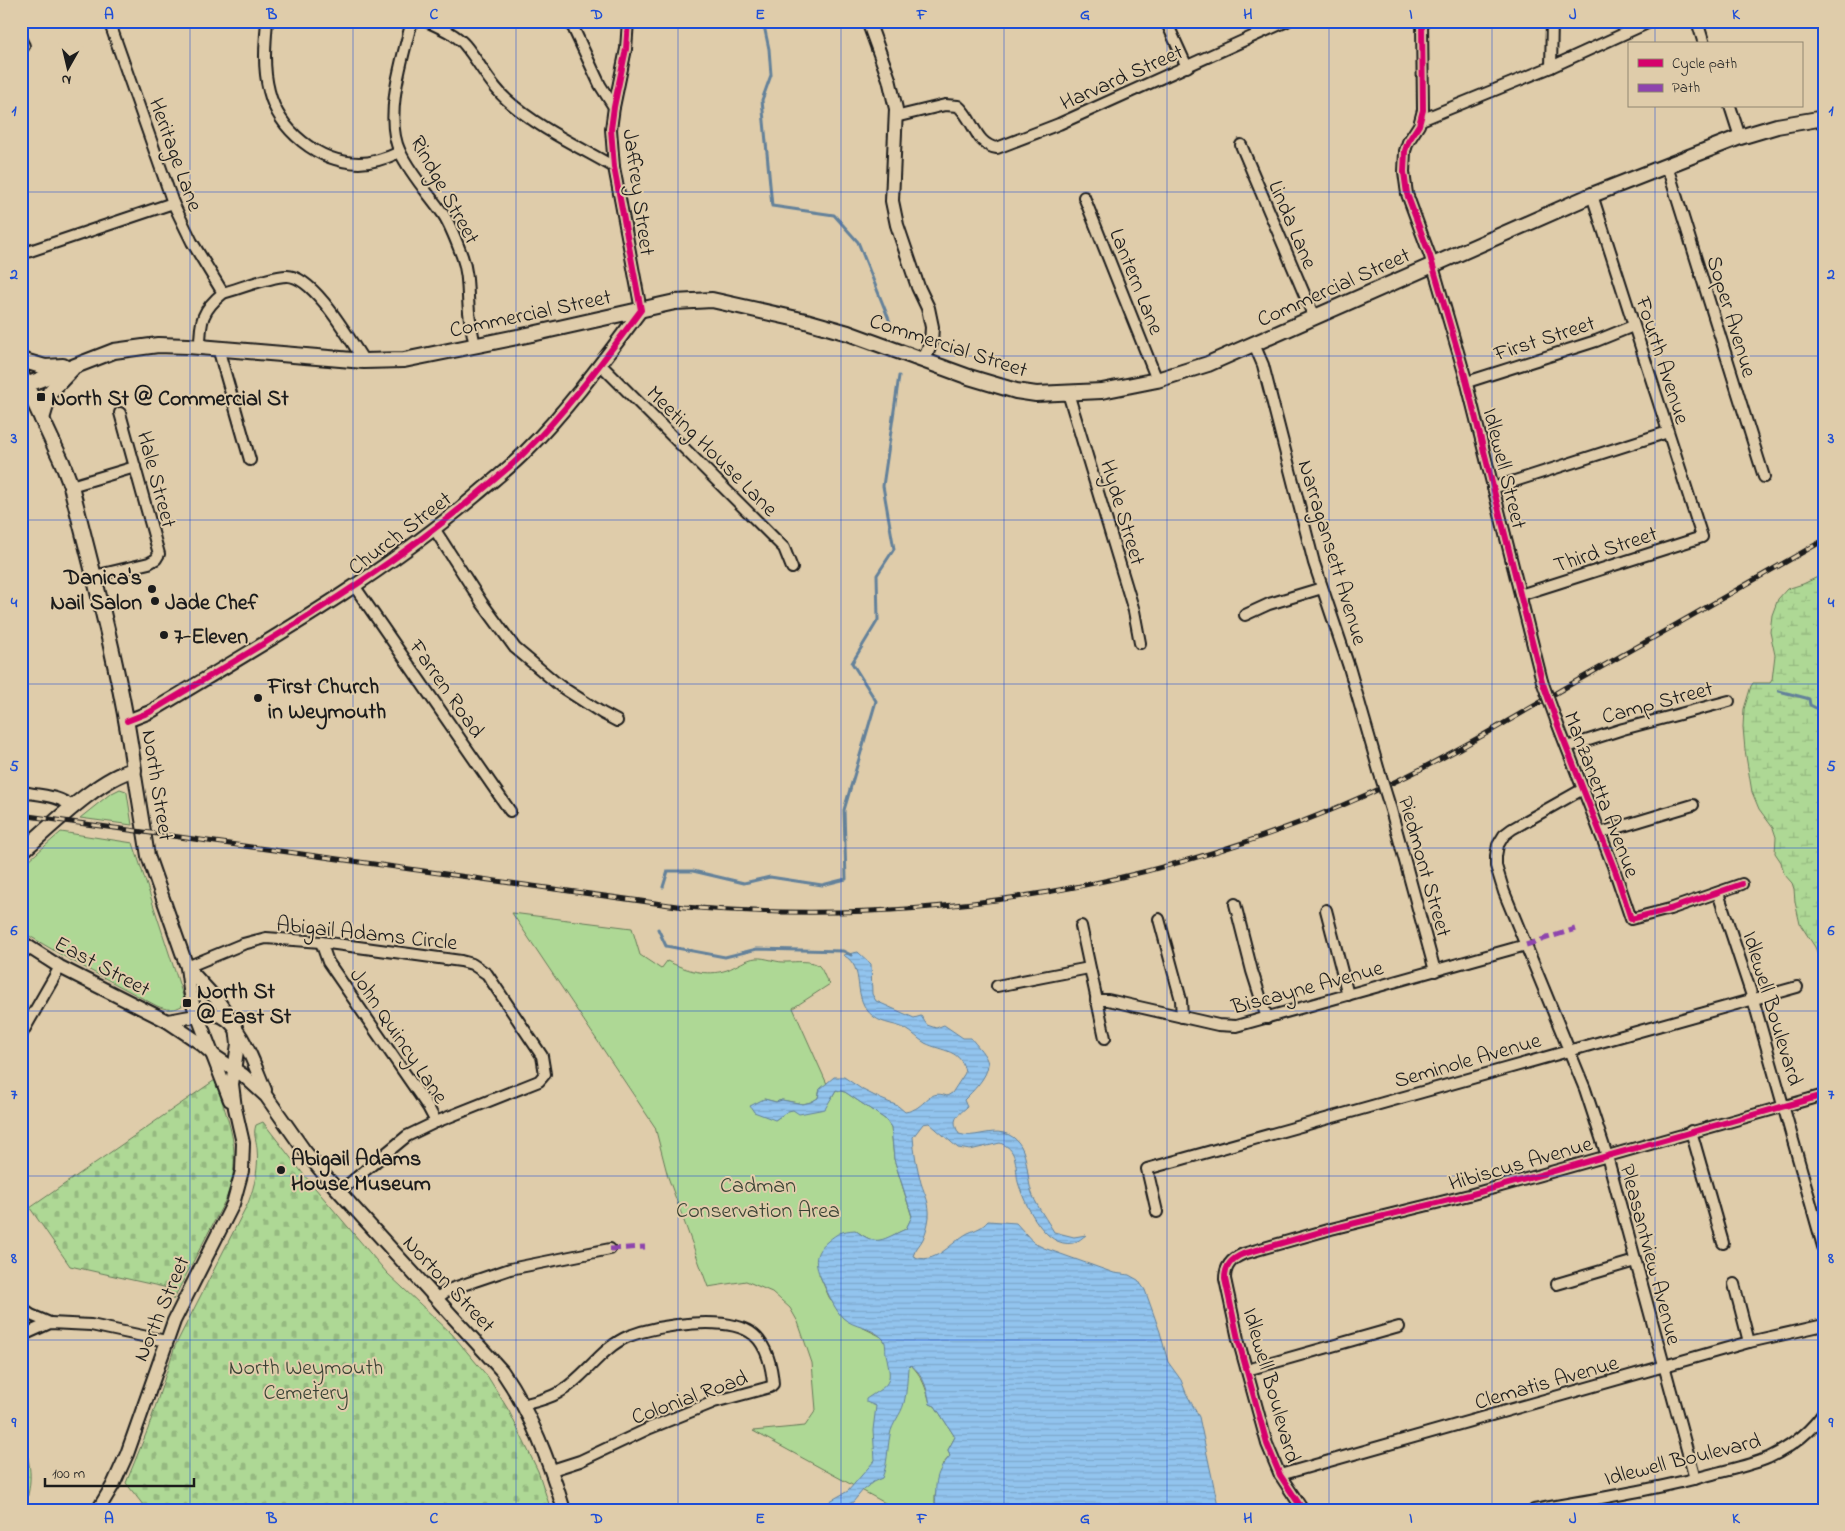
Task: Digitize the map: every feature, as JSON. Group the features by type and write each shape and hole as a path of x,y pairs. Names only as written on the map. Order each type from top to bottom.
{"main road":[{"name":"Commercial Street","path":"24,379 74,367 114,351 158,345 218,348 364,362 404,360 675,302 712,300 806,321 848,333 969,377 1016,391 1036,394 1102,391 1157,380 1208,364 1592,195 1740,137 1788,124 1824,118"},
{"path":"21,360 45,367 74,367"},
{"path":"42,419 50,392 74,367"},
{"name":"North Street","path":"24,379 71,486 112,647 127,721 134,770"},
{"path":"21,852 109,780 134,770"}],"street":[{"name":"Heritage Lane","path":"109,21 174,203 192,242 223,294"},
{"path":"267,21 266,65 270,93 280,116 297,136 317,152 349,162 371,162 400,152"},
{"name":"Rindge Street","path":"412,21 398,76 395,100 395,130 400,152 426,193 444,216 462,257 468,278 469,313 475,346"},
{"path":"426,21 451,34 464,44 489,81 505,99 530,119 614,167"},
{"path":"570,21 600,85 614,107"},
{"name":"Jaffrey Street","path":"628,21 626,49 611,128 614,167 641,310"},
{"path":"868,21 892,91 896,109 892,201 897,225 918,287 928,308 932,327 931,343 924,360"},
{"path":"1166,21 1187,67"},
{"name":"Harvard Street","path":"895,117 945,105 958,106 970,120 982,142 990,147 997,148 1044,131 1287,21"},
{"path":"1422,21 1424,98 1422,120 1551,67 1652,21"},
{"path":"1551,67 1552,21"},
{"path":"1697,21 1703,42"},
{"path":"1731,108 1740,137"},
{"name":"Idlewell Street","path":"1422,120 1408,142 1405,151 1404,172 1407,194 1432,265 1466,382 1542,681"},
{"name":"Linda Lane","path":"1241,145 1314,317"},
{"name":"Soper Avenue","path":"1667,166 1764,477"},
{"name":"Fourth Avenue","path":"1592,195 1702,537"},
{"name":"Lantern Lane","path":"1084,197 1157,380"},
{"path":"21,254 174,203"},
{"path":"200,347 200,325 204,313 214,300 223,294 286,276 299,277 320,297 364,362"},
{"name":"Church Street","path":"127,721 150,712 355,587 435,530 526,452 600,364 641,310"},
{"name":"First Street","path":"1466,382 1596,341 1634,326"},
{"name":"Narragansett Avenue","path":"1254,344 1261,360 1311,551 1349,667 1379,771"},
{"path":"218,348 250,460"},
{"name":"Meeting House Lane","path":"600,364 784,548 792,568"},
{"name":"Hyde Street","path":"1068,393 1134,611 1140,643"},
{"name":"Hale Street","path":"94,576 149,563 156,559 159,554 120,413"},
{"path":"1492,488 1668,432"},
{"path":"71,486 135,467"},
{"path":"435,530 482,603 515,648 560,686 617,721"},
{"name":"Third Street","path":"1520,595 1702,537"},
{"name":"Farren Road","path":"355,587 510,811"},
{"path":"1245,615 1269,604 1322,588"},
{"name":"Manzanetta Avenue","path":"1542,681 1619,880 1631,919 1665,911 1718,893"},
{"name":"Camp Street","path":"1567,747 1608,734 1729,702"},
{"name":"North Street","path":"134,770 148,856 187,967 190,990 198,1017 238,1121"},
{"name":"Piedmont Street","path":"1379,771 1435,971"},
{"name":"Pleasantview Avenue","path":"1583,789 1504,835 1498,845 1496,856 1498,871 1588,1097 1607,1156 1696,1479"},
{"path":"21,792 58,799 73,808"},
{"path":"1600,833 1693,805"},
{"path":"1718,893 1742,884"},
{"name":"Idlewell Boulevard","path":"1718,893 1753,999 1824,1250"},
{"path":"1235,904 1252,971 1267,1018"},
{"path":"1326,910 1348,995"},
{"path":"1159,919 1181,1000 1182,1017"},
{"path":"1082,926 1089,968 1105,1038"},
{"name":"Abigail Adams Circle","path":"187,967 243,944 266,938 321,942 461,960 472,964 487,974 542,1056 545,1074 539,1081 436,1122 407,1136 339,1192"},
{"name":"East Street","path":"21,942 60,967 167,1021 194,1038 212,1054"},
{"name":"John Quincy Lane","path":"321,942 328,962 436,1122"},
{"name":"Biscayne Avenue","path":"1096,1000 1112,1001 1231,1026 1267,1018 1526,945"},
{"path":"21,1035 60,967"},
{"name":"North Street","path":"98,1510 113,1485 127,1454 166,1340 237,1192 241,1178 244,1157 242,1136 233,1092 238,1044 236,1027 219,1002 187,967"},
{"path":"997,986 1089,968"},
{"name":"Seminole Avenue","path":"1157,1212 1148,1169 1797,986"},
{"name":"East Street","path":"167,1021 211,1015 222,1017 236,1027"},
{"name":"Norton Street","path":"236,1027 272,1104"},
{"name":"Norton Street","path":"212,1054 255,1084 272,1104 304,1150 339,1192 488,1354 514,1388 552,1470 564,1510"},
{"name":"Hibiscus Avenue","path":"1228,1265 1238,1256 1287,1242 1461,1197 1824,1095"},
{"path":"1691,1131 1723,1243"},
{"path":"1813,1211 1824,1208"},
{"path":"436,1299 448,1290 510,1269 610,1249"},
{"path":"1557,1284 1635,1261"},
{"name":"Idlewell Boulevard","path":"1228,1265 1225,1274 1226,1284 1267,1444 1280,1475 1303,1510"},
{"path":"1734,1284 1749,1342"},
{"path":"21,1308 31,1315 50,1323 91,1325 166,1340"},
{"path":"21,1336 50,1323"},
{"name":"Colonial Road","path":"522,1406 557,1394 573,1382 604,1352 628,1336 683,1324 733,1324 754,1334 769,1360 773,1384 770,1387 714,1402 650,1428 580,1460 552,1470"},
{"name":"Clematis Avenue","path":"1280,1475 1749,1342 1824,1325"},
{"path":"1247,1370 1399,1326"},
{"name":"Idlewell Boulevard","path":"1534,1510 1647,1491 1760,1461 1780,1451 1808,1432 1824,1412"}],"green space":[{"path":"1824,574 1824,960 1819,957 1815,947 1800,924 1792,883 1784,874 1781,862 1775,853 1776,837 1773,828 1759,809 1752,792 1743,727 1744,709 1751,686 1753,683 1770,683 1772,680 1775,655 1770,632 1772,615 1778,599 1787,589"},
{"path":"120,789 127,793 132,825 80,818 110,794"},
{"path":"61,832 133,843 184,999 183,1005 170,1009 157,1006 65,957 21,931 21,867"},
{"name":"Cadman Conservation Area","path":"512,913 632,928 640,955 661,969 667,961 696,972 711,973 727,970 756,958 783,962 811,962 820,967 830,984 793,1008 827,1084 820,1089 818,1098 803,1104 764,1099 775,1120 788,1111 832,1097 836,1090 845,1092 885,1119 891,1127 894,1159 912,1217 906,1229 885,1239 870,1239 855,1230 819,1274 829,1297 843,1318 882,1337 886,1344 915,1369 927,1392 930,1404 935,1406 955,1437 948,1450 950,1456 943,1464 935,1495 935,1510 898,1510 753,1431 805,1426 816,1410 812,1363 798,1322 790,1308 772,1292 746,1281 708,1287 668,1177 655,1127"},
{"path":"215,1080 229,1125 234,1153 234,1167 226,1199 173,1300 168,1288 70,1266 30,1208"},
{"name":"North Weymouth Cemetery","path":"263,1122 304,1175 387,1273 452,1334 488,1377 509,1411 538,1471 551,1510 147,1510 126,1483 148,1429 175,1346 248,1203 257,1169 255,1128 256,1125"},
{"path":"21,1434 30,1472 29,1489 24,1510 21,1510"}],"water":[{"path":"858,952 871,964 872,994 876,1001 914,1018 921,1016 927,1025 936,1028 944,1025 963,1038 971,1038 986,1057 988,1064 985,1074 979,1084 964,1100 967,1107 956,1119 955,1125 959,1134 970,1135 998,1132 1013,1137 1023,1151 1033,1196 1054,1232 1074,1237 1086,1235 1079,1241 1063,1243 1053,1239 1037,1223 1025,1201 1018,1182 1014,1155 1007,1146 1000,1143 970,1150 958,1148 929,1123 923,1124 913,1137 917,1166 929,1212 925,1234 913,1256 929,1258 936,1256 988,1221 1016,1223 1034,1243 1044,1248 1114,1273 1129,1275 1138,1280 1145,1290 1160,1332 1168,1362 1181,1380 1199,1417 1219,1510 935,1510 936,1481 940,1470 950,1456 948,1450 955,1437 935,1406 930,1404 922,1378 911,1365 908,1368 904,1403 891,1431 882,1478 863,1490 853,1502 836,1510 822,1510 830,1501 848,1491 875,1460 873,1430 876,1406 866,1402 866,1399 885,1386 888,1382 889,1372 884,1340 877,1334 852,1324 843,1318 831,1300 816,1264 818,1252 831,1238 846,1231 855,1230 869,1239 880,1240 906,1229 912,1216 894,1159 891,1127 885,1119 845,1092 836,1090 825,1109 799,1114 793,1110 788,1111 775,1120 754,1112 750,1106 764,1099 803,1104 811,1102 818,1098 820,1089 834,1077 844,1077 863,1090 898,1106 905,1112 918,1107 930,1097 940,1094 947,1096 952,1093 965,1073 960,1059 956,1055 925,1043 902,1027 886,1023 874,1017 862,1001 855,968 843,955"}],"waterway":[{"path":"763,21 769,49 771,75 762,100 772,206 834,215 858,242 890,322"},
{"path":"663,887 668,871 693,871 744,883 770,877 822,885 846,879 844,810 876,701 852,663 878,620 877,575 894,549 883,486 899,376"},
{"path":"1779,691 1809,699 1810,705 1816,708 1824,708"},
{"path":"658,929 666,946 725,957 757,949 843,951 851,955"}],"railway":[{"path":"21,815 684,907 778,912 872,911 964,904 1054,891 1144,872 1233,846 1321,814 1407,776 1470,743 1824,540"}],"marked path":[{"path":"1526,945 1575,929"},
{"path":"610,1249 645,1247"}],"cycle path":[{"path":"127,721 150,712 276,636 358,584 437,527 508,468 542,435 586,382 641,310 614,167 611,129 626,49 628,21"},
{"path":"1422,21 1423,110 1419,125 1408,142 1405,151 1404,172 1407,194 1430,256 1465,376 1542,681 1559,728 1616,873 1631,919 1670,909 1742,884"},
{"path":"1303,1510 1280,1475 1267,1444 1238,1339 1225,1279 1228,1267 1235,1258 1243,1254 1331,1229 1469,1195 1824,1095"}],"place":[{"name":"North St @ Commercial St","path":"41,397"},
{"name":"Danica's Nail Salon","path":"152,589"},
{"name":"Jade Chef","path":"155,601"},
{"name":"7-Eleven","path":"164,635"},
{"name":"First Church in Weymouth","path":"258,698"},
{"name":"North St @ East St","path":"187,1003"},
{"name":"Abigail Adams House Museum","path":"281,1170"}]}
